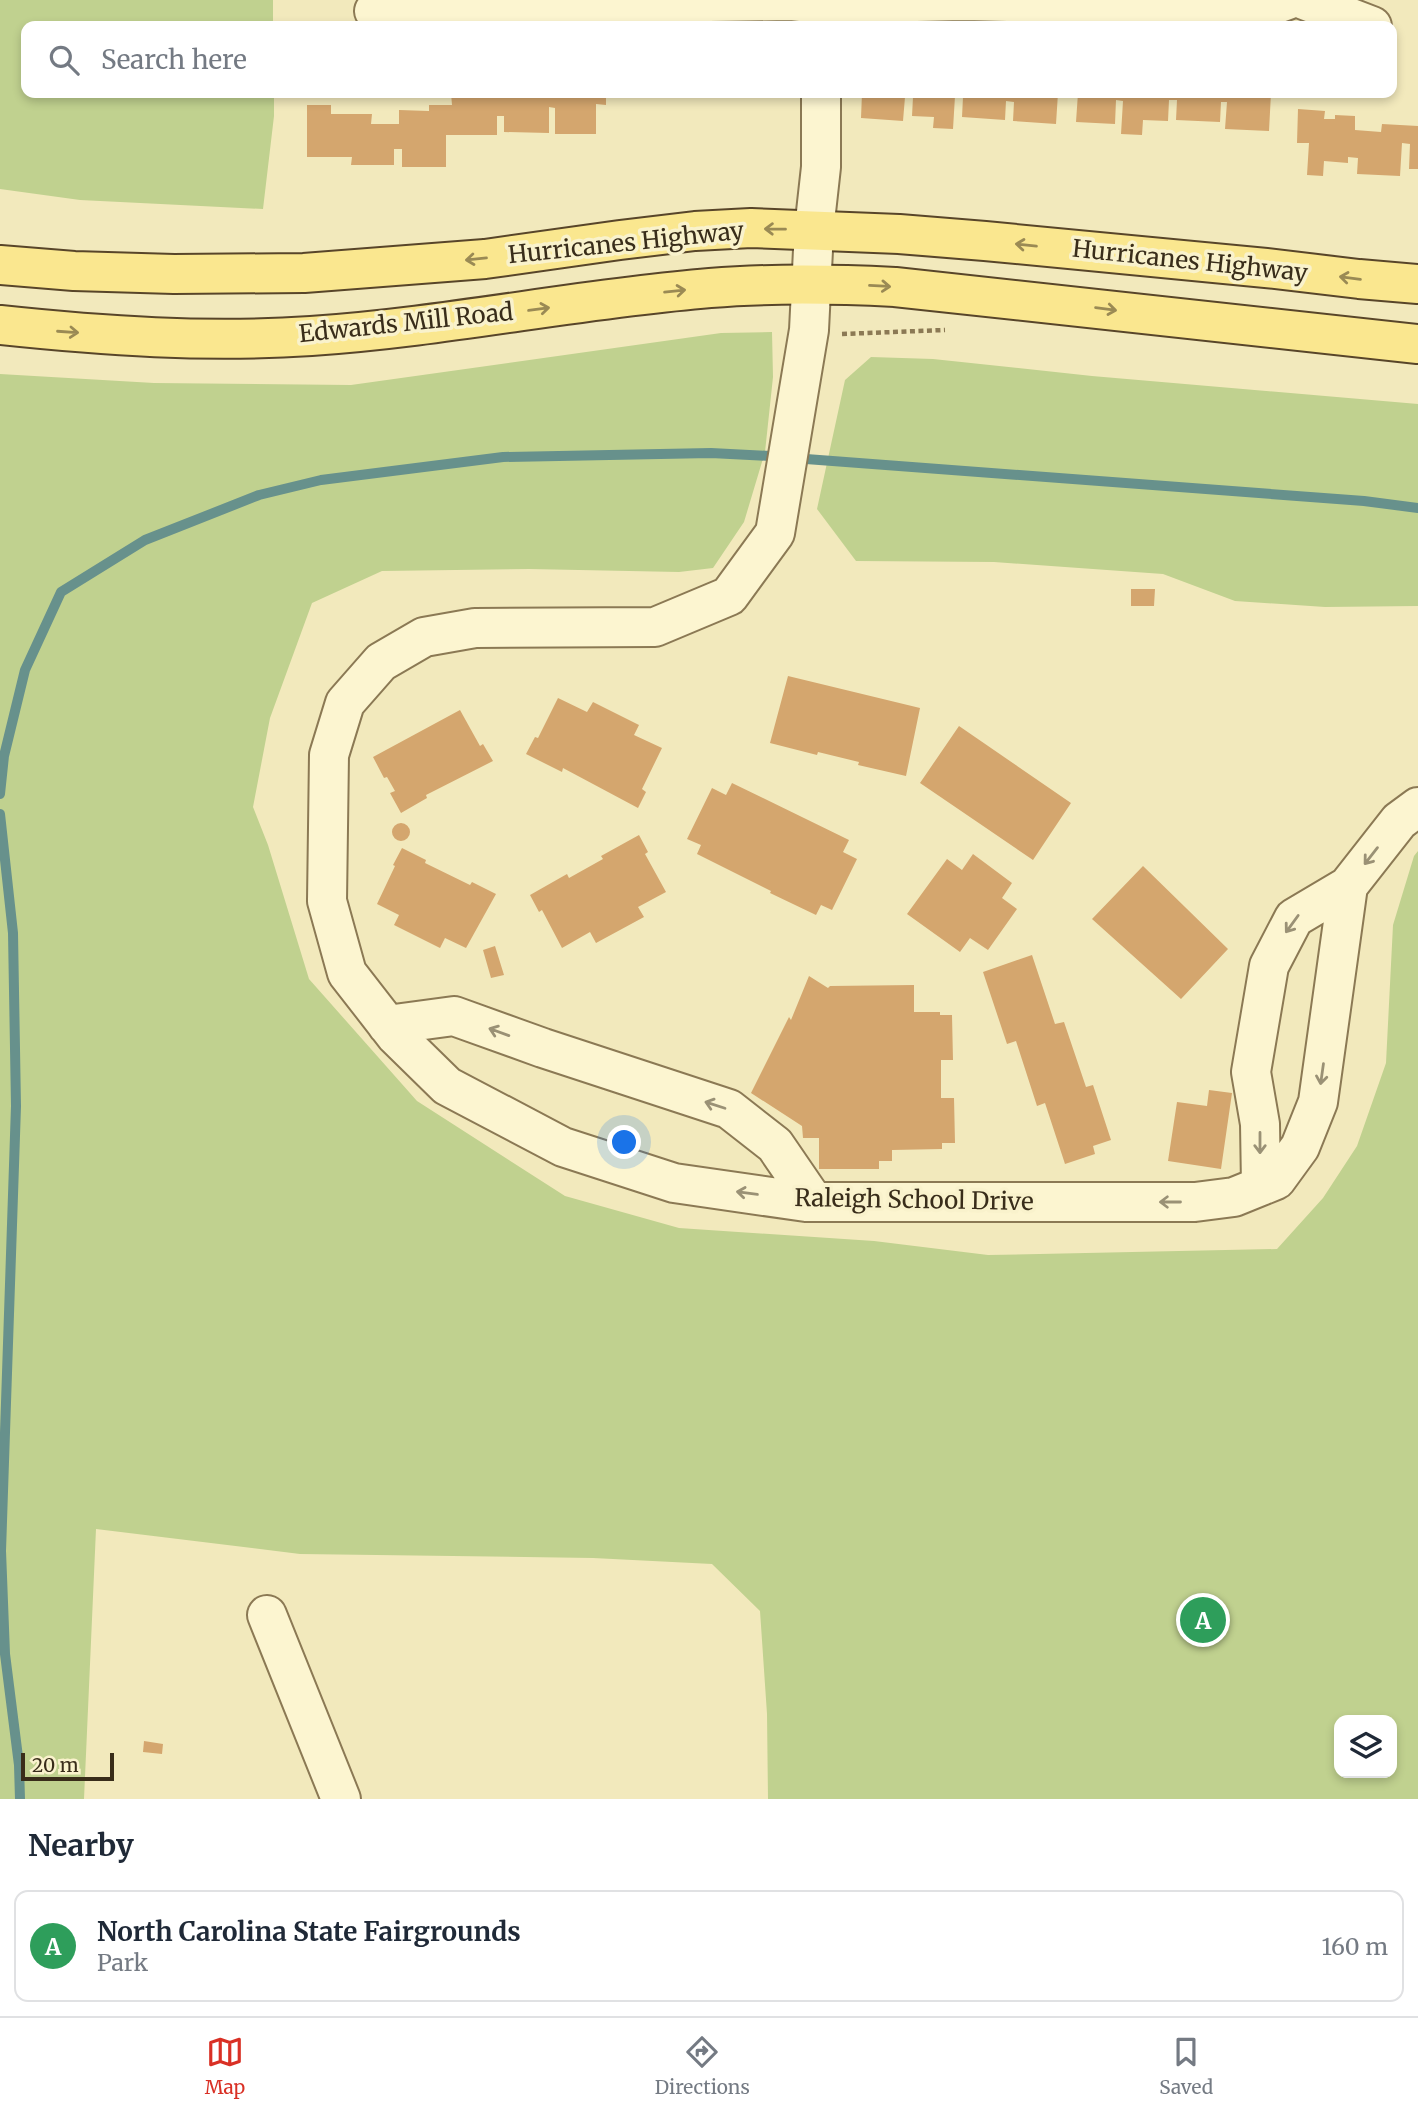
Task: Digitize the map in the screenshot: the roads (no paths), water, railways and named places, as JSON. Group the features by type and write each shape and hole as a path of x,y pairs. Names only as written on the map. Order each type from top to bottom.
{"main road":[{"name":"Hurricanes Highway","path":"9,271 303,273 485,259 695,231 751,228 985,241 1418,284"},
{"name":"Edwards Mill Road","path":"0,325 183,339 311,336 711,288 812,285"},
{"path":"812,285 895,287 1418,344"}],"street":[{"path":"374,11 490,2 791,1 821,10 964,1 1266,8 1288,0"},
{"path":"1304,0 1359,21"},
{"name":"Raleigh School Drive","path":"821,98 821,167 814,230 809,330 775,533 729,596 655,627 475,628 424,637 381,662 345,703 328,755 327,901 347,973 396,1036 447,1086 563,1147 674,1183 814,1202 1195,1202 1234,1198 1276,1180 1300,1147 1318,1102 1348,886"},
{"path":"1261,1186 1261,1124 1251,1072 1269,966 1294,918 1348,886 1399,821 1418,807"},
{"path":"387,1025 454,1016 729,1109 775,1145 814,1202"},
{"path":"267,1615 341,1799"}],"waterway":[{"path":"0,794 4,756 25,670 61,592 145,540 259,495 321,480 503,457 711,453 770,456"},
{"path":"806,459 1364,501 1418,508"},
{"path":"0,814 13,933 16,1106 1,1551 5,1654 19,1765 20,1799"}],"place":[{"name":"North Carolina State Fairgrounds","path":"1203,1620"}]}
